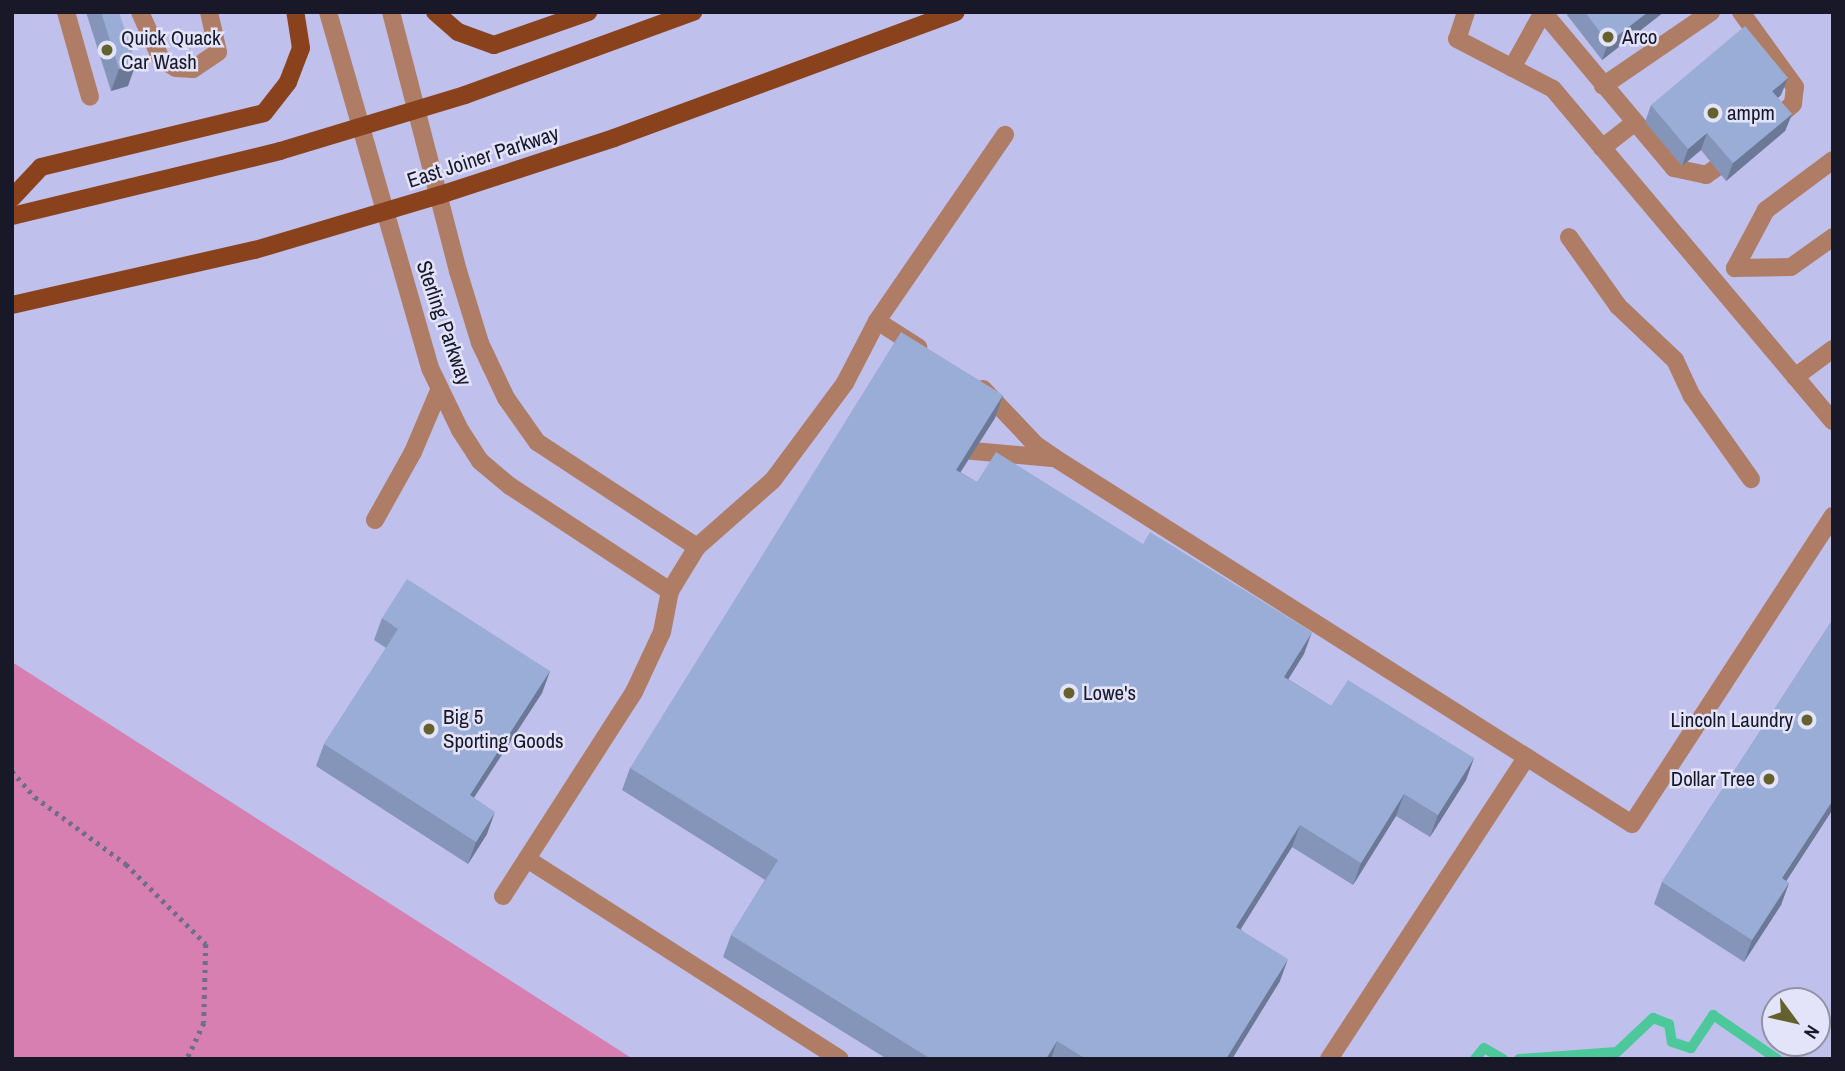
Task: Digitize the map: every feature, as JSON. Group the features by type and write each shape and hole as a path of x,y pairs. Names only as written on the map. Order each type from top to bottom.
{"main road":[{"path":"12,198 41,167 264,113 288,82 301,48 295,12"},
{"path":"435,12 458,32 494,45 588,12"},
{"path":"12,216 192,174 418,109 580,57 692,12"},
{"name":"East Joiner Parkway","path":"12,305 255,250 440,195 614,138 956,12"}],"street":[{"path":"66,12 90,97"},
{"path":"140,12 161,59 176,68 194,69 218,52 209,12"},
{"name":"Sterling Parkway","path":"328,12 385,212 440,388 480,461 510,486 670,591"},
{"name":"Sterling Parkway","path":"391,12 480,343 506,398 537,442 696,547"},
{"path":"1466,12 1457,38 1553,89 1833,421"},
{"path":"1512,68 1543,12 1674,168 1706,176 1716,168"},
{"path":"1603,86 1711,12"},
{"path":"1741,12 1796,87 1793,104 1775,118"},
{"path":"1602,148 1634,123"},
{"path":"503,896 634,692 662,632 670,591 696,547 772,480 845,383 877,321 1005,135"},
{"path":"1833,160 1766,210 1735,268 1791,267 1833,237"},
{"path":"1569,237 1618,306 1675,360 1692,396 1751,479"},
{"path":"877,321 934,357"},
{"path":"1795,377 1833,349"},
{"path":"964,376 985,390 1036,445 1055,458 1632,824 1833,516"},
{"path":"845,383 863,398"},
{"path":"375,520 413,452 440,388"},
{"path":"927,441 939,447 1055,458"},
{"path":"1329,1059 1526,758"},
{"path":"527,859 840,1059"}],"path":[{"path":"12,771 35,797 126,864 206,944 204,1023 187,1059"}],"shaded area":[{"path":"12,662 633,1059 12,1059"}],"building":[{"path":"101,12 119,12 136,64 119,69"},
{"path":"1585,12 1648,12 1608,43"},
{"name":"ampm","path":"1745,26 1788,78 1772,91 1792,114 1733,163 1707,133 1688,149 1651,105"},
{"path":"901,332 1003,395 956,470 977,482 996,452 1143,544 1150,532 1312,632 1284,677 1331,706 1348,680 1474,758 1438,815 1404,794 1361,863 1300,825 1236,927 1288,959 1226,1059 1086,1059 1057,1041 1046,1059 931,1059 731,935 778,860 630,768"},
{"name":"Big 5 Sporting Goods","path":"407,579 550,671 470,795 495,812 476,842 324,744 398,629 382,618"},
{"path":"1833,619 1833,800 1782,878 1789,883 1752,940 1662,882"}],"waterway":[{"path":"1519,1059 1617,1052 1653,1018 1669,1024 1672,1042 1691,1048 1713,1015 1777,1059"},
{"path":"1475,1059 1484,1048 1503,1059"}],"place":[{"name":"Arco","path":"1608,37"},
{"name":"Quick Quack Car Wash","path":"107,50"},
{"name":"ampm","path":"1713,113"},
{"name":"Lowe's","path":"1069,693"},
{"name":"Lincoln Laundry","path":"1807,720"},
{"name":"Big 5 Sporting Goods","path":"429,729"},
{"name":"Dollar Tree","path":"1769,779"}]}
